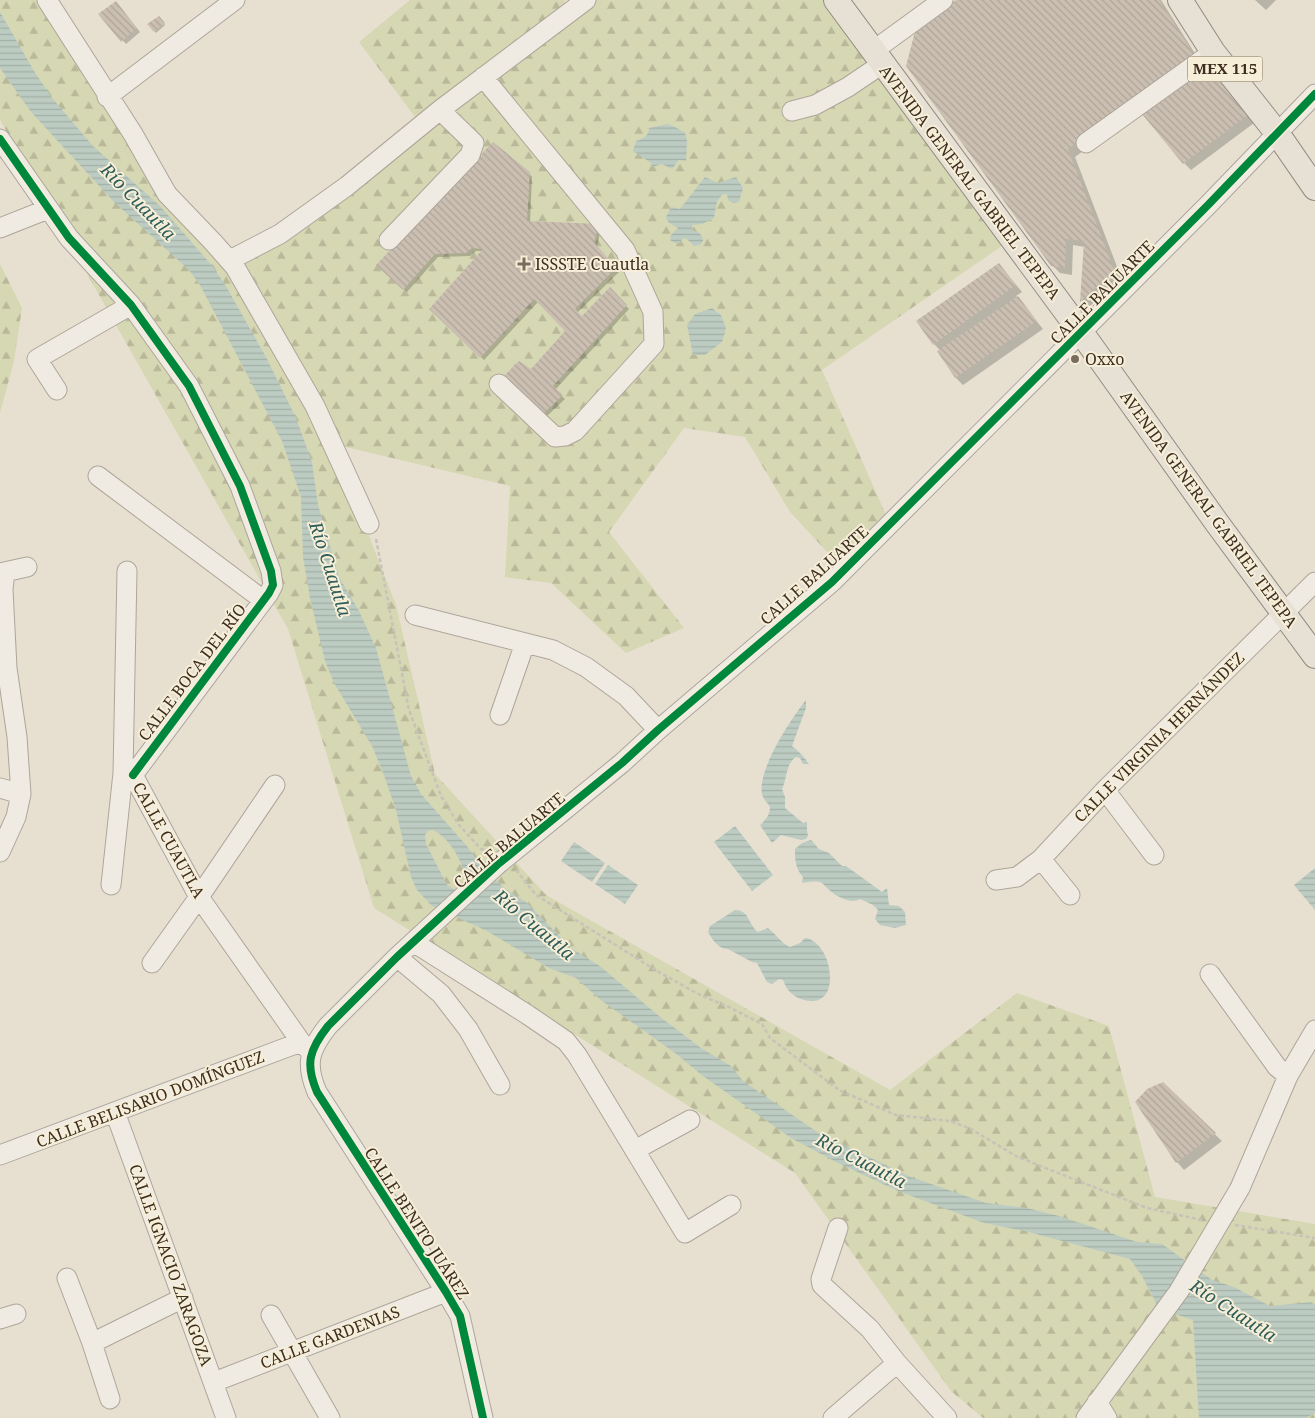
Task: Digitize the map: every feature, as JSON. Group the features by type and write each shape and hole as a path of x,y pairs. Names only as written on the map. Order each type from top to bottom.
{"main road":[{"name":"AVENIDA GENERAL GABRIEL TEPEPA","path":"836,0 1081,332 1217,523 1315,656"},
{"name":"MEX 115","path":"1180,0 1212,52 1277,133 1315,188"}],"street":[{"path":"47,0 107,97 133,134 167,194 230,260 316,406 369,524"},
{"path":"107,97 235,0"},
{"path":"230,260 280,234 347,186 440,110 586,0"},
{"path":"792,111 815,105 848,87 943,0"},
{"path":"1086,143 1212,52"},
{"path":"483,77 625,250 653,312 654,344 575,431 565,436 555,437 499,384"},
{"name":"CALLE BALUARTE","path":"306,1047 318,1038 397,957 501,862 622,763 832,582 1208,205 1315,94"},
{"path":"389,240 470,154 474,143 440,110"},
{"path":"0,139 69,238 131,305 189,386 240,486 271,571 268,592 98,476"},
{"path":"0,228 48,209"},
{"path":"57,390 37,359 131,305"},
{"path":"0,852 16,817 21,794 8,734 3,573 26,567"},
{"name":"CALLE CUAUTLA","path":"127,571 128,774 199,897 306,1047"},
{"name":"CALLE VIRGINIA HERNÁNDEZ","path":"996,880 1018,877 1041,859 1105,790 1315,582"},
{"name":"CALLE BOCA DEL RÍO","path":"128,774 268,592"},
{"path":"415,615 553,650 586,667 626,696 658,730"},
{"path":"500,715 524,643"},
{"path":"111,885 128,774"},
{"path":"152,963 275,785"},
{"path":"0,788 21,794"},
{"path":"1105,790 1154,855"},
{"path":"1041,859 1070,895"},
{"path":"413,942 566,1041 685,1233 731,1206"},
{"path":"397,957 441,994 468,1029 500,1085"},
{"path":"1210,974 1277,1067 1288,1076"},
{"path":"1086,1418 1102,1410 1138,1347 1179,1291 1240,1188 1288,1076 1315,1030"},
{"name":"CALLE BELISARIO DOMÍNGUEZ","path":"0,1155 115,1112 306,1047"},
{"name":"CALLE BENITO JUÁREZ","path":"306,1047 311,1079 317,1092 460,1316 483,1418"},
{"name":"CALLE IGNACIO ZARAGOZA","path":"115,1112 226,1418"},
{"path":"635,1150 690,1120"},
{"path":"838,1228 821,1279 822,1285 870,1329 897,1363 947,1418"},
{"path":"67,1278 92,1343 110,1399"},
{"name":"CALLE GARDENIAS","path":"214,1382 446,1292"},
{"path":"92,1343 183,1298"},
{"path":"271,1315 330,1418"},
{"path":"833,1418 897,1363"}],"path":[{"path":"369,524 375,535 409,710 440,796 459,825 481,848 501,862 536,895 700,996 729,1007 762,1024 770,1038 839,1090 896,1115 950,1121 971,1129 1016,1156 1147,1208 1204,1220"},
{"path":"1231,1224 1315,1238"}],"green space":[{"path":"0,0 46,0 153,170 235,267 421,125 359,42 410,0 564,0 571,11 586,0 839,0 1012,239 822,370 890,524 844,570 790,512 745,437 684,428 609,532 684,628 626,653 551,583 505,577 510,486 333,444 396,605 435,774 546,895 890,1090 1017,993 1109,1026 1155,1197 1315,1224 1315,1418 983,1418 951,1391 795,1173 374,908 288,629 0,120"},
{"path":"0,264 22,308 14,361 0,413"}],"water":[{"name":"Río Cuautla","path":"0,12 52,98 93,146 160,206 214,268 227,288 266,357 296,418 312,462 318,505 339,577 359,611 376,648 411,776 421,794 478,861 505,889 526,902 571,948 601,967 659,1016 701,1048 731,1066 743,1081 820,1134 911,1177 986,1203 1027,1208 1059,1216 1137,1242 1162,1244 1212,1280 1234,1287 1270,1306 1311,1302 1315,1305 1315,1413 1306,1418 1199,1418 1193,1320 1172,1313 1157,1305 1142,1276 1130,1259 1025,1231 984,1223 898,1191 838,1163 791,1138 703,1076 675,1053 602,1001 576,978 549,968 487,931 432,906 417,890 411,877 396,810 372,746 334,683 325,661 310,598 303,557 301,497 282,441 200,285 189,270 114,202 31,112 0,68","holes":["433,830 440,834 456,853 466,878 467,885 457,891 447,885 426,844 425,835 428,831"]},
{"path":"668,124 685,133 687,140 686,161 679,160 672,169 662,164 652,167 651,163 633,151 636,141 645,137 649,128"},
{"path":"705,177 718,183 736,177 743,188 739,202 733,203 728,200 727,194 723,194 717,201 714,218 702,224 692,225 692,230 702,236 703,241 700,245 694,246 687,239 683,238 680,243 675,243 670,240 671,235 678,228 668,222 666,217 671,207 680,209"},
{"path":"712,308 721,315 726,328 722,342 705,355 693,355 687,325 695,314"},
{"path":"806,700 806,708 792,746 809,764 803,764 800,758 796,757 788,767 782,789 785,797 785,808 803,823 807,822 808,836 806,839 801,840 781,835 772,843 760,825 770,810 762,794 762,784 776,745"},
{"path":"735,826 773,875 752,891 714,842"},
{"path":"811,840 819,849 829,853 842,866 846,866 882,892 887,888 889,905 899,906 905,912 906,925 895,928 880,925 875,919 878,910 873,905 860,899 852,901 844,899 820,882 802,883 803,877 796,864 795,849 802,843"},
{"path":"574,842 605,863 592,882 561,861"},
{"path":"608,865 638,885 625,904 595,884"},
{"path":"1315,868 1315,910 1294,885"},
{"path":"735,910 744,912 758,932 768,928 790,947 800,943 805,938 815,942 823,951 828,962 830,975 829,986 825,996 816,1001 796,997 789,991 783,980 779,979 772,984 767,982 757,963 716,944 708,932 710,926"}],"building":[{"path":"956,0 1159,0 1195,56 1068,149 1114,270 1080,302 1084,241 1066,239 1065,268 1051,266 906,66 916,28"},
{"path":"116,1 137,28 121,42 98,14"},
{"path":"159,16 165,23 154,32 147,24"},
{"path":"1211,64 1248,115 1183,164 1142,114"},
{"path":"493,142 530,172 527,221 599,224 594,242 616,268 575,309 582,316 610,287 627,305 553,386 563,395 543,414 503,377 519,361 531,369 565,331 534,299 480,358 429,309 483,249 472,248 466,253 435,254 403,290 376,265"},
{"path":"999,263 1016,285 933,345 916,321"},
{"path":"1018,296 1037,321 955,378 937,351"},
{"path":"1163,1082 1216,1133 1176,1163 1135,1102 1147,1089"}],"cycle path":[{"path":"483,1418 460,1316 317,1092 310,1065 317,1042 328,1026 397,957 497,865 622,763 832,582 1208,205 1315,94"},
{"path":"0,139 69,238 131,305 189,386 240,486 271,571 273,585 269,593 133,775"}],"place":[{"name":"ISSSTE Cuautla","path":"524,264"},
{"name":"Oxxo","path":"1075,359"}]}
